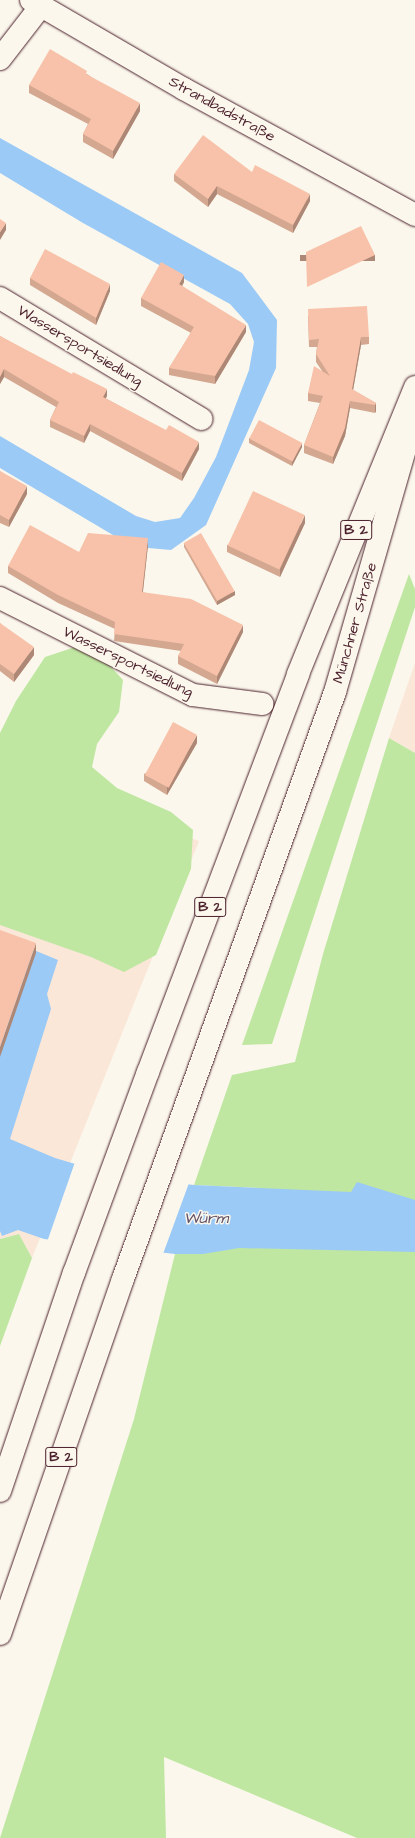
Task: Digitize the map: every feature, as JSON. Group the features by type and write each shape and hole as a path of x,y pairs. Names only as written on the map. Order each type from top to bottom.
{"main road":[{"path":"0,59 36,3"},
{"name":"Strandbadstraße","path":"36,3 178,86 415,215"},
{"name":"Wassersportsiedlung","path":"0,298 201,419"},
{"name":"Münchner Straße","path":"0,1491 74,1273 298,674 415,387"},
{"name":"Münchner Straße","path":"0,1634 123,1279 335,692 415,415"},
{"name":"Wassersportsiedlung","path":"0,598 193,695 262,704"}],"shaded area":[{"path":"415,663 415,753 389,738"},
{"path":"0,758 62,791 199,841 32,1258 19,1234 0,1239"}],"green space":[{"path":"409,574 415,589 415,607 272,1044 242,1045"},
{"path":"75,647 102,657 123,680 119,712 97,744 92,767 117,788 171,812 193,830 191,869 156,955 124,972 91,957 0,925 0,733 16,701 45,657"},
{"path":"389,738 415,753 415,1838 357,1838 164,1757 166,1838 0,1838 134,1419 175,1254 203,1254 260,1188 194,1185 232,1075 295,1062 323,954"},
{"path":"19,1234 32,1258 0,1346 0,1239"}],"water":[{"path":"0,138 242,273 277,320 276,368 206,525 171,550 148,548 123,541 0,468 0,436 136,516 155,522 180,518 194,498 216,457 249,370 254,342 248,324 230,304 83,223 0,173"},
{"name":"Würm","path":"0,936 58,960 47,994 51,1009 10,1139 55,1158 116,1176 194,1185 351,1192 357,1182 415,1200 415,1252 239,1248 203,1254 175,1254 44,1239 18,1230 2,1236 0,1231"}],"pier":[{"path":"75,1162 117,1174 189,1183 163,1254 47,1242"}],"building":[{"path":"50,49 87,71 86,74 140,103 113,151 83,134 91,119 29,85"},
{"path":"203,135 252,172 255,165 310,194 293,225 217,186 208,199 174,174"},
{"path":"0,219 6,223 0,232"},
{"path":"361,226 375,255 307,287 306,252"},
{"path":"45,249 110,284 96,318 30,278"},
{"path":"161,262 184,275 179,284 246,325 215,376 169,368 194,327 141,298"},
{"path":"367,306 369,337 361,337 352,389 376,403 375,405 350,401 345,428 333,457 304,445 323,396 308,393 314,366 330,376 316,354 319,339 309,340 308,309"},
{"path":"0,336 72,374 73,372 107,389 103,397 166,430 169,425 199,442 182,473 90,424 84,436 50,420 59,402 4,369 0,377"},
{"path":"259,420 302,443 292,462 249,439"},
{"path":"0,471 27,486 9,520 0,515"},
{"path":"253,491 305,515 279,569 228,545"},
{"path":"30,525 79,552 88,533 148,538 142,592 191,599 243,625 217,676 178,656 184,644 114,634 115,622 58,595 8,566"},
{"path":"201,533 234,591 217,601 184,543"},
{"path":"0,623 34,647 14,674 0,664"},
{"path":"173,722 197,735 169,788 145,775"},
{"path":"0,930 36,943 0,1047"}]}
